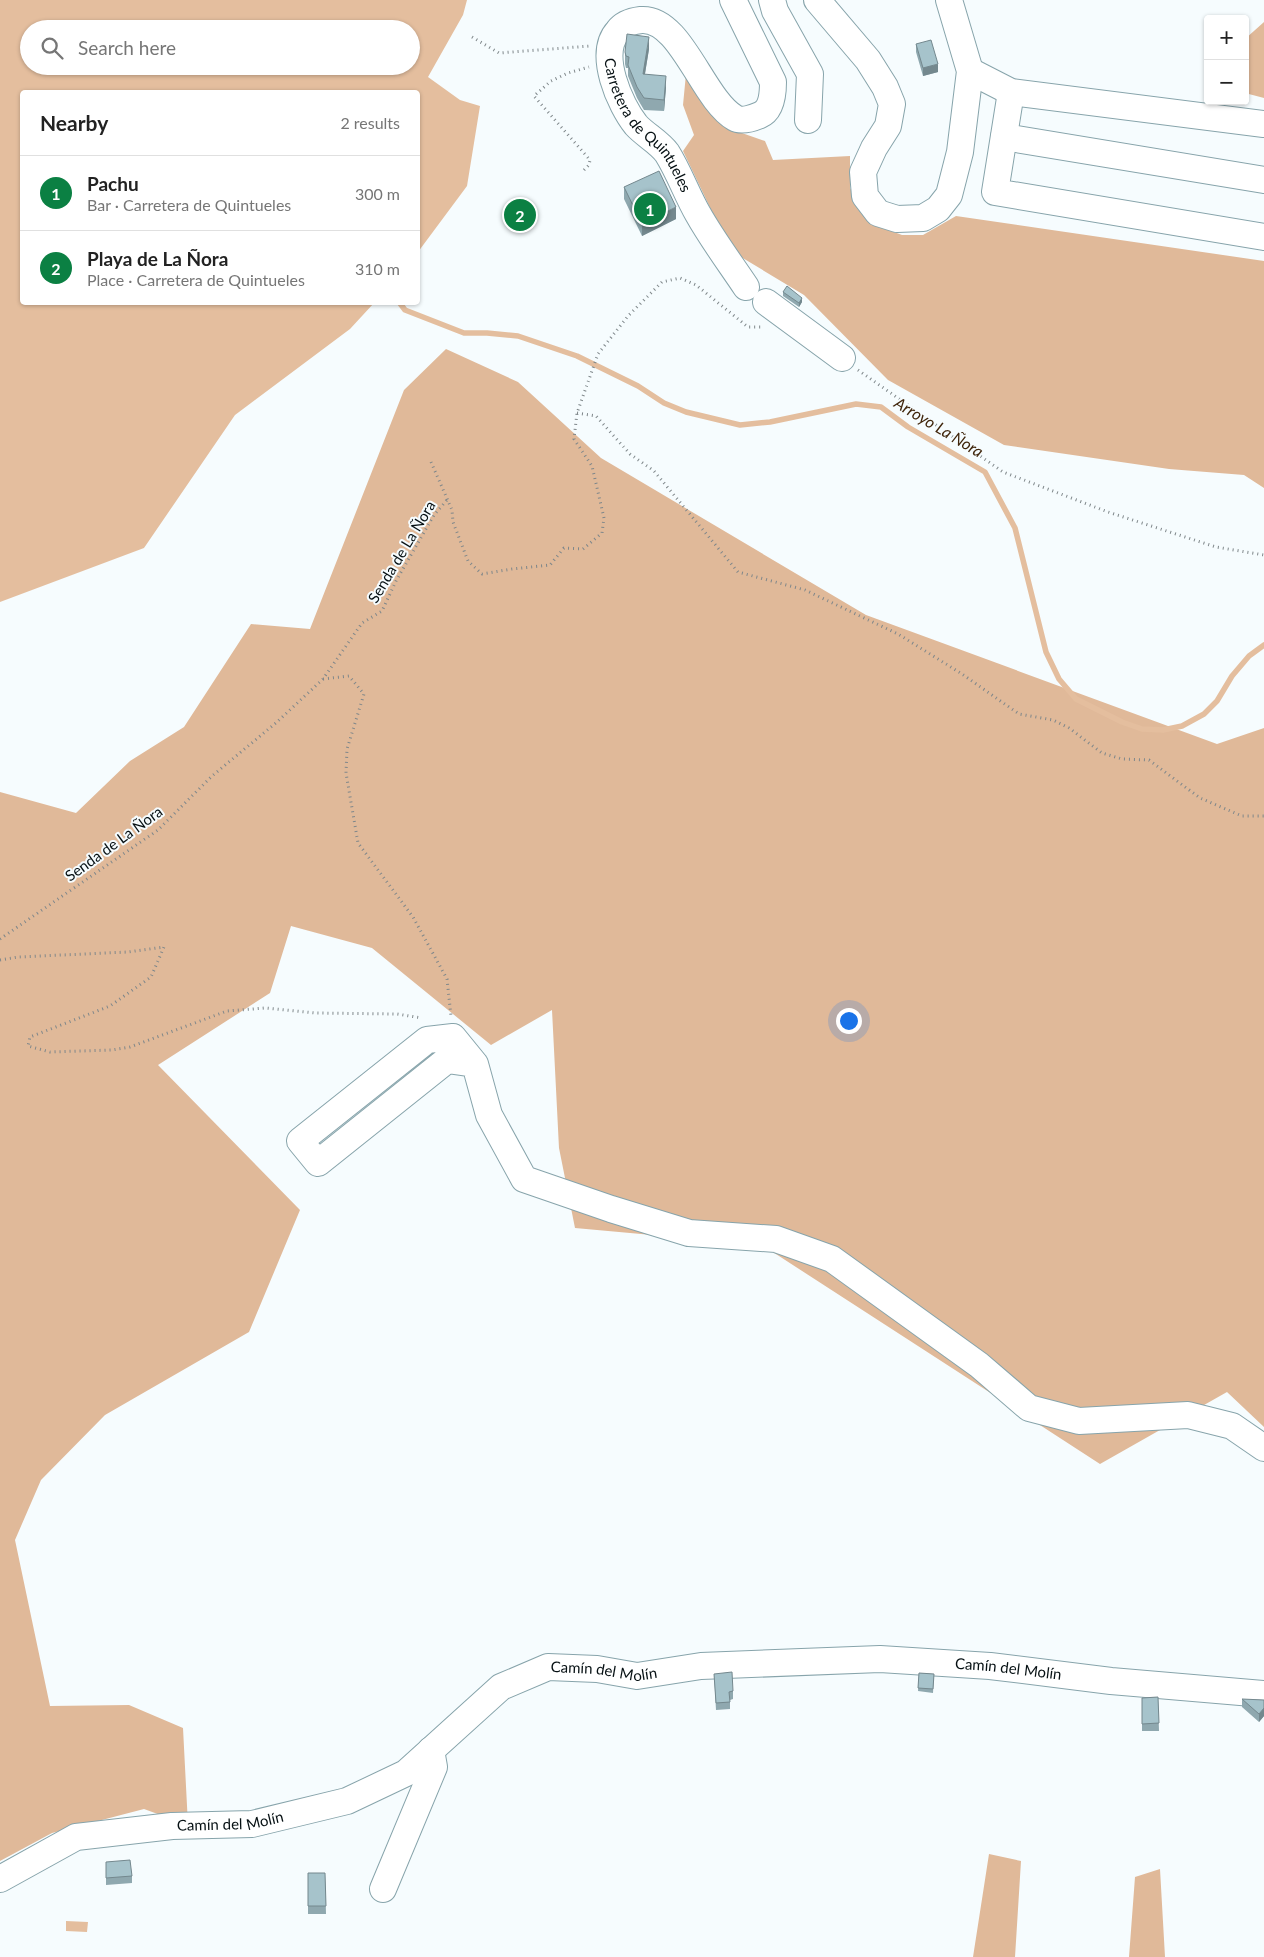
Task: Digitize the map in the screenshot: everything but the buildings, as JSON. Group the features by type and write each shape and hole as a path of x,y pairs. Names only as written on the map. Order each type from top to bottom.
{"street":[{"name":"Carretera de Quintueles","path":"733,0 773,82 773,98 764,114 751,119 736,119 719,104 692,62 665,28 651,20 632,21 618,30 610,54 618,96 637,125 666,152 698,215 760,305 842,358"},
{"path":"772,0 775,11 810,74 808,120"},
{"path":"817,0 868,60 885,87 892,104 888,126 874,148 863,172 865,196 878,213 897,219 923,218 938,209 949,195 960,152 970,71 949,0"},
{"path":"970,71 1011,92 1264,124"},
{"path":"1011,92 995,192 1264,237"},
{"path":"1004,137 1264,180"},
{"path":"475,1064 447,1060 318,1163 300,1141 427,1040 454,1037 475,1064 489,1115 524,1179 611,1210 689,1233 776,1239 832,1259 979,1365 1029,1408 1079,1421 1188,1415 1232,1426 1264,1448"},
{"name":"Camín del Molín","path":"0,1879 76,1837 172,1826 252,1824 347,1801 406,1773 501,1688 548,1667 597,1669 638,1676 701,1666 880,1659 990,1666 1111,1681 1264,1694"},
{"path":"383,1889 434,1767 431,1750"}],"path":[{"path":"472,37 499,53 610,54"},
{"path":"584,170 589,165 590,160 534,96 551,81 568,73 592,66 610,54"},
{"name":"Senda de La Ñora","path":"0,939 158,830 212,776 277,722 323,679 362,623 382,611 396,581 434,515 447,500 468,561 482,574 550,565 564,548 584,549 602,533 604,518 592,466 574,439 577,413 598,354 628,316 662,282 680,278 696,285 748,326 760,305"},
{"path":"842,358 1003,472 1108,512 1216,547 1264,555"},
{"path":"577,413 596,416 630,454 654,471 738,572 805,590 898,634 962,674 1019,714 1053,720 1069,728 1102,753 1122,759 1149,760 1200,798 1242,816 1264,816"},
{"path":"431,462 447,500"},
{"path":"323,679 349,676 364,694 347,750 346,773 358,842 413,917 447,979 454,1037"},
{"path":"0,960 18,957 128,952 164,947 150,977 110,1006 30,1037 28,1046 50,1052 112,1050 130,1047 227,1011 265,1008 316,1013 397,1014 426,1018"}],"shaded area":[{"path":"0,0 467,0 463,15 428,77 460,100 480,106 467,186 420,249 420,90 20,90 20,305 372,305 350,329 235,415 144,548 0,602"},
{"path":"1264,22 1264,98 1249,94 1249,35"},
{"path":"686,74 739,132 765,141 773,160 850,156 850,188 863,212 878,226 902,235 923,235 956,216 1264,261 1264,488 1244,475 1169,469 1004,445 888,380 804,295 741,257 716,220 683,151 694,135 683,105"},
{"path":"446,349 518,382 601,458 866,615 1217,744 1264,728 1264,1427 1227,1392 1100,1464 762,1245 575,1228 559,1148 552,1010 491,1045 372,948 291,926 270,993 158,1065 300,1210 249,1332 105,1415 41,1480 15,1540 50,1706 129,1705 183,1728 188,1825 144,1809 52,1833 0,1861 0,792 76,813 130,761 184,727 251,624 310,629 404,390"},
{"path":"989,1854 1021,1861 1015,1957 973,1957"},
{"path":"1160,1869 1165,1957 1129,1957 1135,1877"},
{"path":"66,1921 88,1922 87,1932 66,1931"}],"waterway":[{"name":"Arroyo La Ñora","path":"401,305 405,310 464,333 518,336 577,356 638,386 664,403 686,412 740,425 770,422 856,404 881,407 908,427 985,472 1015,528 1046,652 1059,679 1076,699 1122,722 1142,729 1163,730 1182,726 1204,714 1217,701 1232,676 1249,656 1264,645"}],"place":[{"name":"Pachu","path":"650,209"},
{"name":"Playa de La Ñora","path":"520,215"}]}
